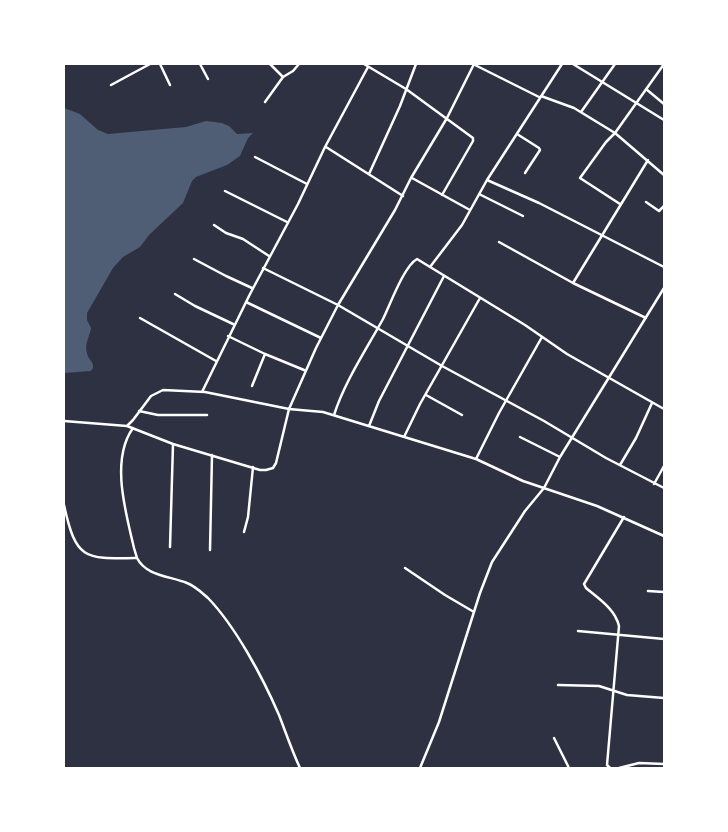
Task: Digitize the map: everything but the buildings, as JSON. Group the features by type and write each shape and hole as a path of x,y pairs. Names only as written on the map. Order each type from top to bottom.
{"street":[{"path":"111,85 150,64"},
{"path":"160,64 170,85"},
{"path":"200,64 208,79"},
{"path":"270,64 283,77"},
{"path":"266,102 283,77 293,71 299,64"},
{"path":"364,64 406,90 471,136 473,141 442,195"},
{"path":"369,174 416,64"},
{"path":"64,421 127,426 173,444 253,467 266,470 273,468 276,463 289,409 305,370 338,305 403,196 411,178 447,118 474,64 540,97 581,112 615,133 664,175"},
{"path":"430,267 462,225 487,180 562,64"},
{"path":"573,64 664,120"},
{"path":"581,112 615,64"},
{"path":"620,204 580,178 664,64"},
{"path":"202,392 252,288 368,67"},
{"path":"646,89 664,104"},
{"path":"517,134 540,150 525,173"},
{"path":"325,147 403,196"},
{"path":"255,158 307,184"},
{"path":"573,283 648,160"},
{"path":"411,178 470,210"},
{"path":"487,180 539,203 664,267"},
{"path":"225,191 287,222"},
{"path":"479,194 523,216"},
{"path":"646,202 659,210 664,206"},
{"path":"214,225 226,233 245,240 269,256"},
{"path":"498,242 573,283 646,318"},
{"path":"194,259 252,288"},
{"path":"334,415 354,369 414,260 420,261 608,378 664,409"},
{"path":"263,268 338,305 620,466 664,488"},
{"path":"370,426 378,401 444,276"},
{"path":"420,768 428,752 492,562 525,511 544,488 560,457 664,290"},
{"path":"175,294 195,306 234,324"},
{"path":"404,437 480,298"},
{"path":"246,302 321,338"},
{"path":"140,318 216,360"},
{"path":"228,336 265,354 305,370"},
{"path":"476,459 542,337"},
{"path":"252,386 265,354"},
{"path":"127,426 151,396 163,390 202,392 289,409 323,412 476,459 523,480 624,517 664,536"},
{"path":"426,395 462,415"},
{"path":"620,466 636,438 652,403"},
{"path":"139,410 158,415 207,415"},
{"path":"133,428 123,453 122,486 137,558 141,566 148,571 178,580 196,588 215,606 242,645 266,689 300,768"},
{"path":"520,437 560,457"},
{"path":"170,546 173,444"},
{"path":"210,550 212,455"},
{"path":"654,484 664,466"},
{"path":"244,532 248,517 253,467"},
{"path":"64,505 73,538 84,553 102,559 137,558"},
{"path":"608,768 607,755 619,636 617,618 584,584 624,517"},
{"path":"405,568 440,593 474,612"},
{"path":"648,591 664,592"},
{"path":"578,631 664,639"},
{"path":"558,685 599,686 627,695 664,698"},
{"path":"554,738 569,768"},
{"path":"619,768 639,763 664,764"}],"water":[{"path":"64,108 80,114 98,130 108,134 186,127 206,121 222,123 229,126 237,134 253,133 248,138 240,156 227,165 196,177 192,181 183,203 149,235 140,247 123,257 113,268 87,313 87,320 91,328 86,350 93,368 91,371 64,373"}]}
